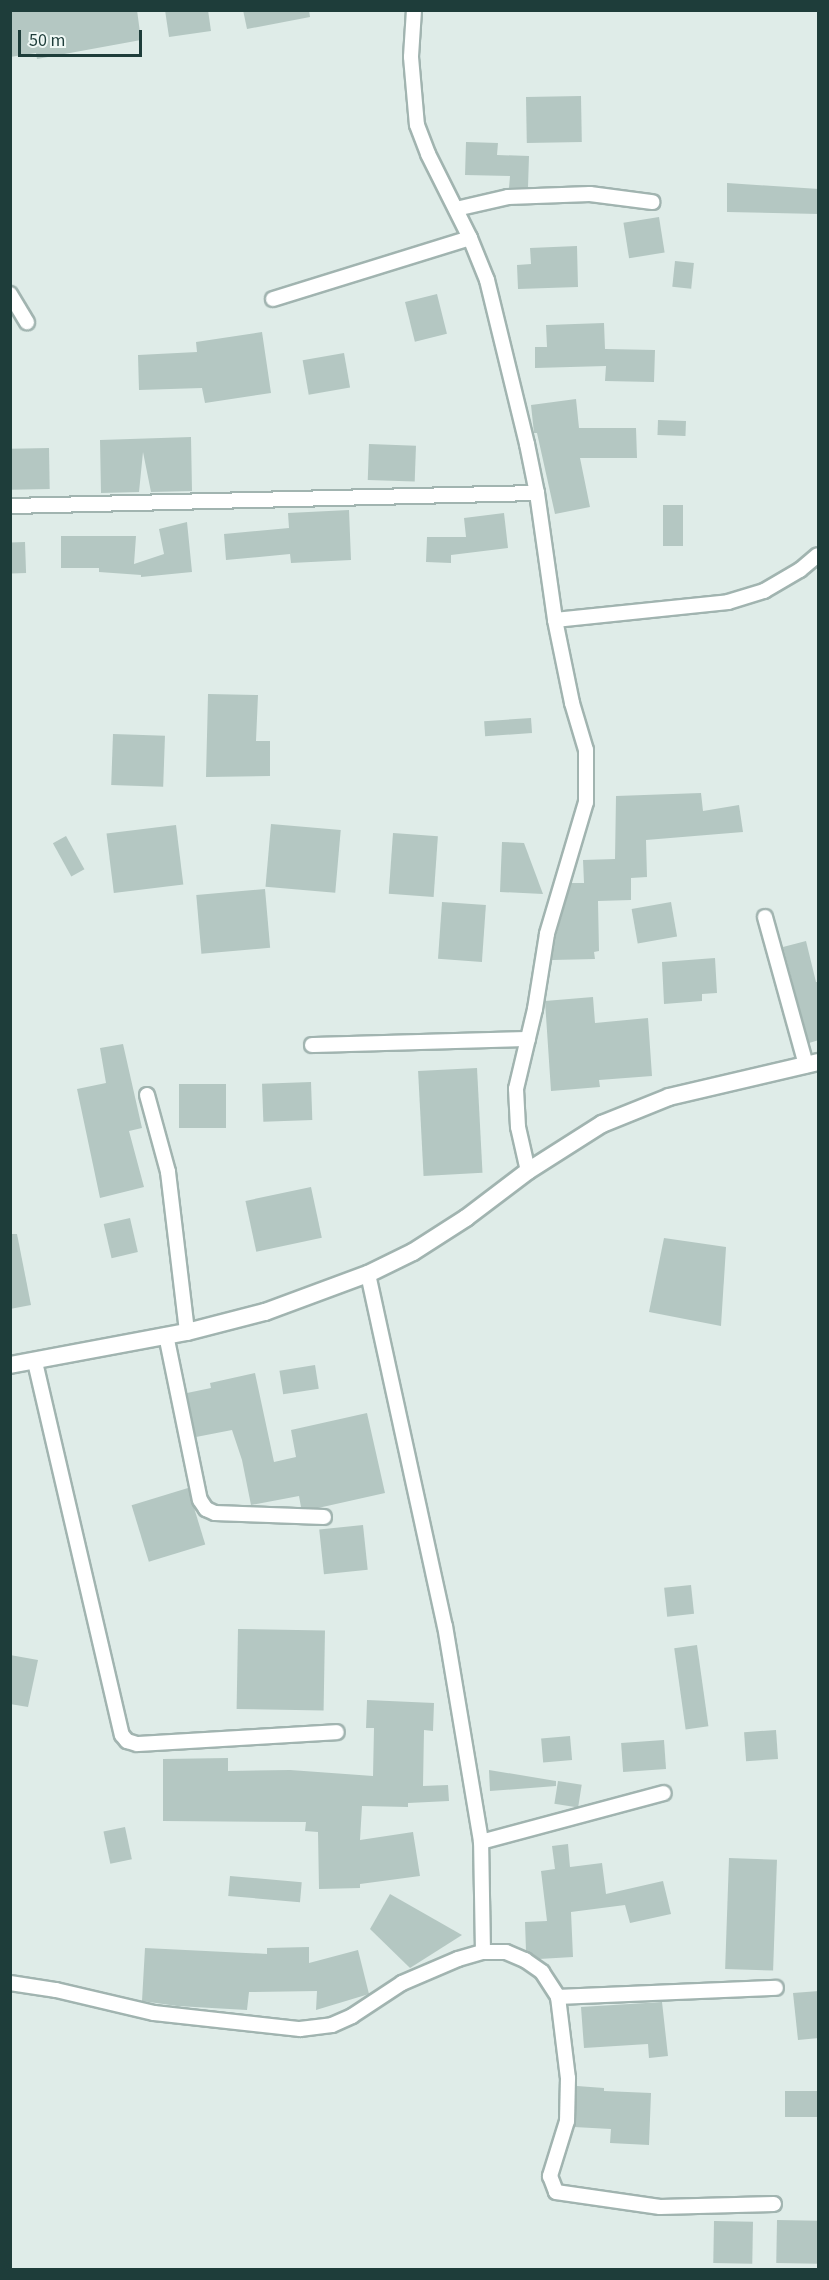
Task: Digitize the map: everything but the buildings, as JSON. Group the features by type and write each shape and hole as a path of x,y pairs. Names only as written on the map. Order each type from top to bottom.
{"street":[{"path":"414,10 411,57 417,125 428,154 470,238 487,280 537,493 555,620 572,703 586,750 586,792 547,934 528,1039 516,1089 518,1127 528,1171"},
{"path":"456,209 508,197 590,194 652,202"},
{"path":"273,299 470,238"},
{"path":"10,294 27,322"},
{"path":"11,506 537,493"},
{"path":"555,620 728,602 764,591 800,570 819,555"},
{"path":"10,1365 187,1332 265,1312 368,1274 422,1246 466,1218 528,1171 602,1124 669,1097 812,1064 765,917"},
{"path":"312,1046 528,1039"},
{"path":"147,1095 168,1172 187,1332"},
{"path":"368,1274 445,1626 481,1842 483,1952"},
{"path":"166,1335 200,1500 207,1509 215,1513 324,1517"},
{"path":"35,1362 122,1735 127,1741 137,1744 337,1732"},
{"path":"481,1842 664,1793"},
{"path":"10,1983 56,1990 154,2013 300,2029 332,2025 352,2016 402,1983 483,1952 506,1952 525,1960 542,1972 558,1996 568,2078 567,2121 550,2176 556,2192 660,2207 774,2204"},
{"path":"558,1996 776,1988"}]}
